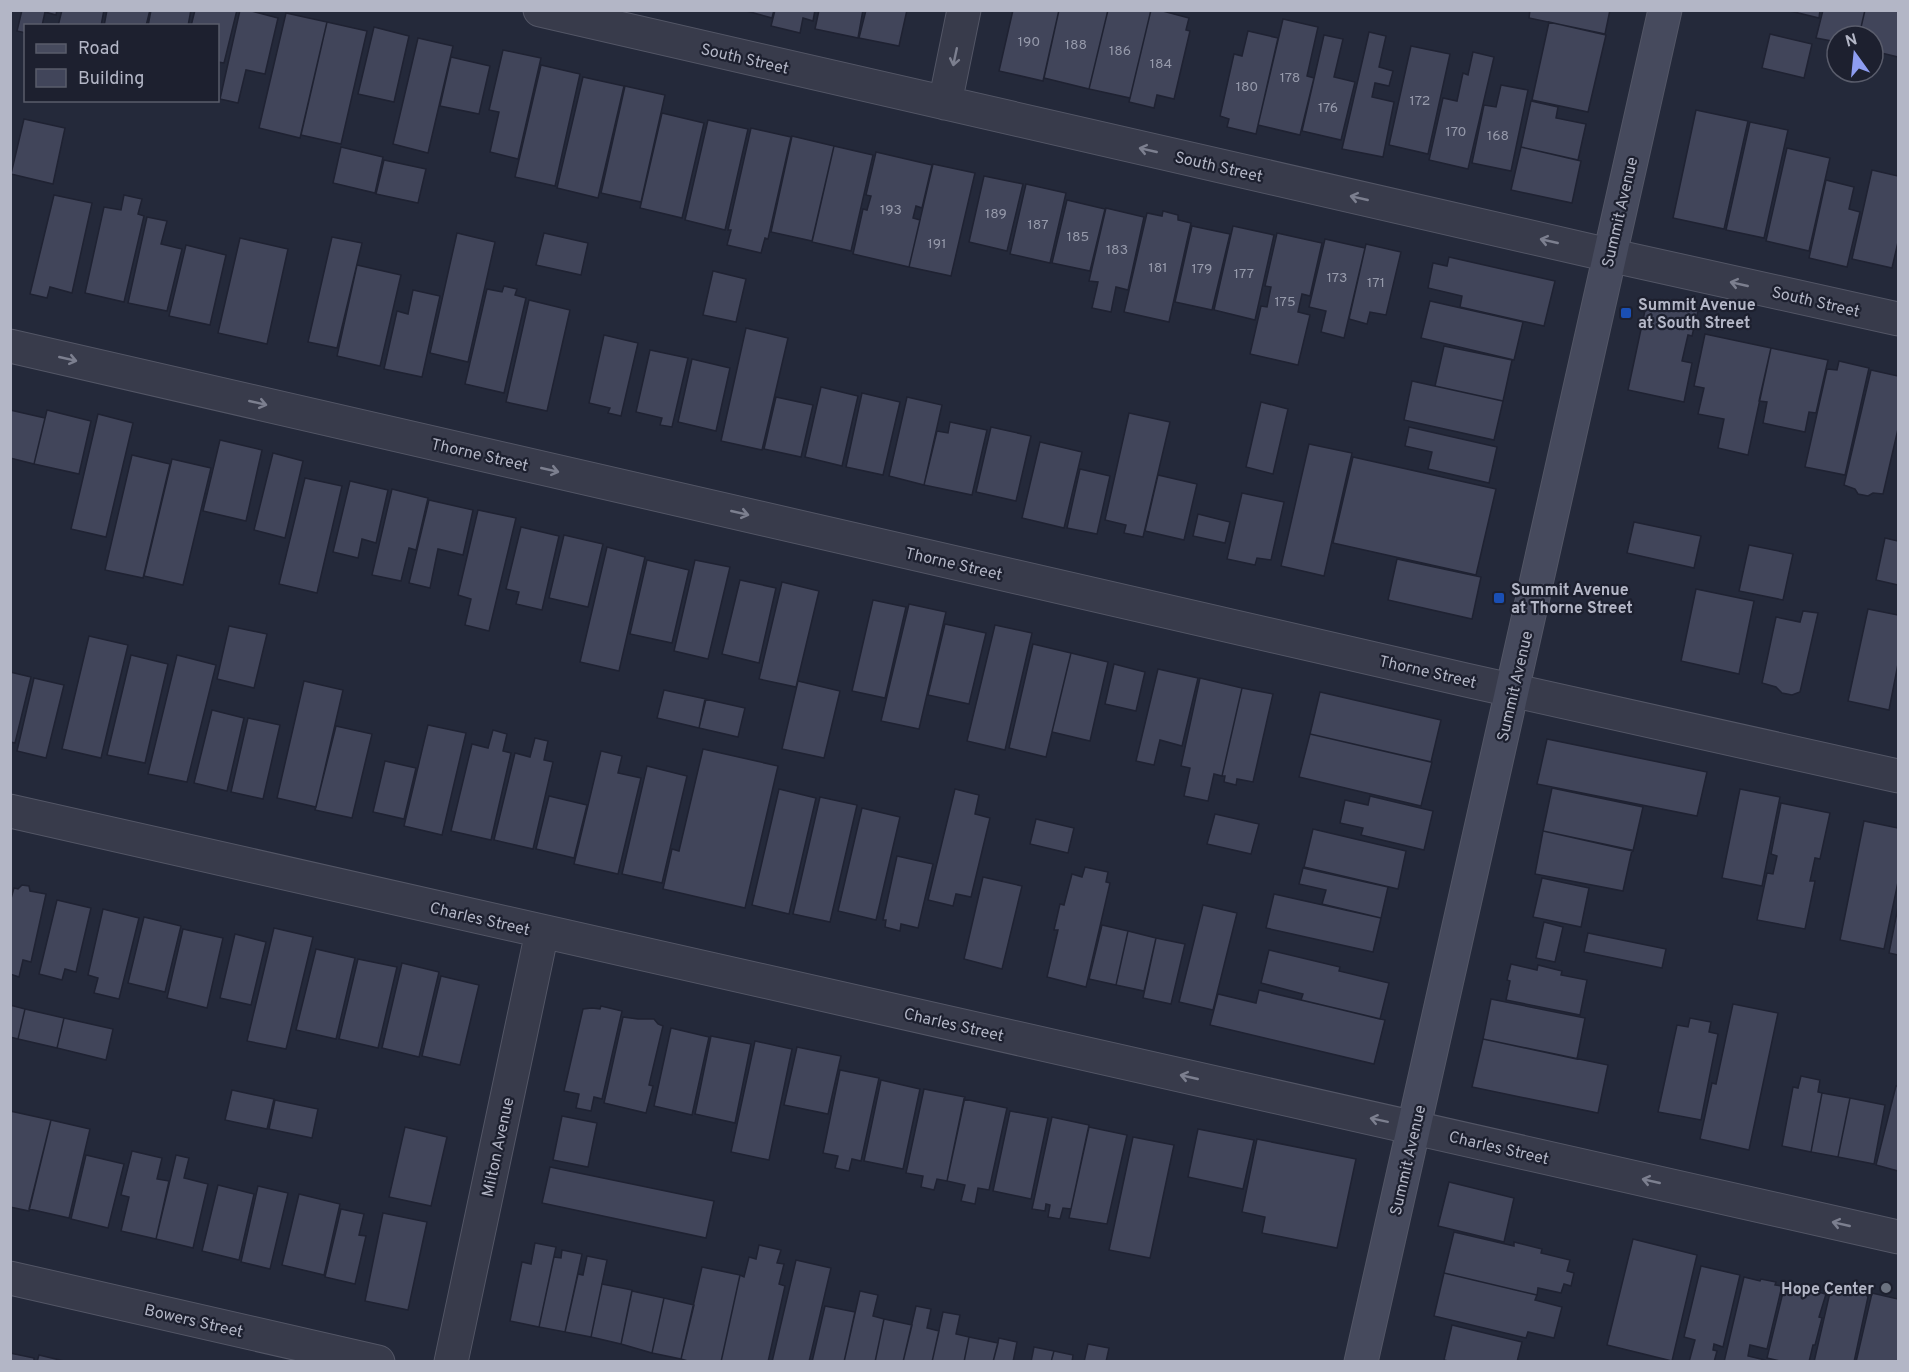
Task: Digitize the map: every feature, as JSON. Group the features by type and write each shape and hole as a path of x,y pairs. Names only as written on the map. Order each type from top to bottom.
{"street":[{"name":"South Street","path":"540,10 1609,255 1899,319"},
{"path":"945,104 964,10"},
{"name":"Summit Avenue","path":"1361,1362 1665,10"},
{"name":"Thorne Street","path":"10,346 1513,690 1899,776"},
{"name":"Charles Street","path":"10,812 1899,1237"},
{"name":"Milton Avenue","path":"452,1362 542,932"},
{"name":"Bowers Street","path":"10,1278 378,1362"}],"building":[{"path":"22,10 57,10 56,15 45,12 42,24 24,24 24,33 17,31"},
{"path":"62,10 104,10 101,24 58,24"},
{"path":"107,10 150,10 146,24 104,24"},
{"path":"151,10 191,10 188,24 148,24"},
{"path":"195,10 237,10 224,63 219,62 219,24 192,24"},
{"path":"240,10 278,18 265,74 246,70 238,103 220,99"},
{"path":"743,10 774,10 772,18"},
{"path":"775,10 815,10 813,21 803,18 800,33 771,26"},
{"path":"819,10 863,10 858,38 815,29"},
{"path":"866,10 907,10 899,46 859,38"},
{"path":"1013,10 1059,10 1043,81 999,71"},
{"path":"1059,10 1108,10 1089,89 1044,78"},
{"path":"1108,10 1151,10 1130,98 1089,89"},
{"path":"1151,10 1189,18 1186,30 1190,31 1174,99 1157,95 1154,108 1129,102"},
{"path":"1530,10 1610,10 1605,34 1529,18"},
{"path":"1786,10 1820,10 1819,18"},
{"path":"1823,10 1865,10 1862,24 1825,24 1825,40 1816,38"},
{"path":"1865,10 1898,10 1898,57 1885,54 1885,24 1862,24"},
{"path":"286,13 327,22 300,138 259,128"},
{"path":"1283,19 1318,27 1307,76 1314,78 1300,135 1258,125"},
{"path":"327,22 367,31 341,144 301,135"},
{"path":"1549,22 1606,35 1588,112 1532,100"},
{"path":"374,27 409,36 394,102 358,94"},
{"path":"1248,31 1278,38 1256,134 1227,127 1229,119 1220,116 1234,54 1242,56"},
{"path":"1369,32 1386,36 1379,67 1393,71 1389,86 1375,83 1372,97 1394,102 1383,157 1342,149"},
{"path":"1770,34 1812,44 1804,78 1762,68"},
{"path":"1324,35 1343,39 1334,77 1355,82 1341,140 1302,131"},
{"path":"418,38 453,46 428,153 393,144"},
{"path":"1411,46 1450,54 1428,154 1389,145"},
{"path":"503,50 541,58 518,159 490,152 499,112 489,110"},
{"path":"1473,52 1494,57 1468,169 1429,160 1443,98 1457,101 1463,73 1468,75"},
{"path":"451,57 490,66 479,114 440,106"},
{"path":"541,65 580,74 555,186 515,177"},
{"path":"583,77 624,86 598,198 557,188"},
{"path":"1501,85 1528,90 1511,171 1472,163 1484,105 1496,107"},
{"path":"625,86 665,95 641,202 601,193"},
{"path":"1531,101 1558,107 1556,118 1586,124 1578,160 1521,147"},
{"path":"1696,110 1748,121 1724,229 1673,218"},
{"path":"662,113 704,123 682,218 640,208"},
{"path":"24,119 65,128 53,184 11,174"},
{"path":"708,120 748,129 725,230 685,220"},
{"path":"1750,122 1788,130 1764,238 1726,230"},
{"path":"751,128 791,137 768,239 765,238 761,253 727,245 731,230 728,230"},
{"path":"792,136 834,146 812,241 771,232"},
{"path":"834,146 873,155 851,251 812,242"},
{"path":"341,147 383,157 375,193 333,183"},
{"path":"1521,147 1581,161 1572,203 1511,190"},
{"path":"1787,148 1830,158 1809,251 1766,241"},
{"path":"876,152 932,165 922,208 916,206 913,218 920,220 909,267 853,254 863,209 867,210 871,196 866,195"},
{"path":"384,160 426,169 418,203 376,194"},
{"path":"933,164 975,173 951,276 909,267"},
{"path":"1872,170 1898,176 1898,242 1892,268 1852,259"},
{"path":"984,176 1023,184 1007,251 969,242"},
{"path":"1826,180 1854,187 1849,209 1860,212 1847,267 1809,258"},
{"path":"1026,184 1066,193 1050,263 1010,254"},
{"path":"54,195 92,203 72,293 50,287 47,298 30,294"},
{"path":"124,195 142,199 138,214 144,216 124,302 85,293 104,207 121,210"},
{"path":"1067,200 1105,209 1090,271 1052,263"},
{"path":"1106,208 1144,217 1128,290 1116,287 1111,312 1092,308 1098,282 1089,281"},
{"path":"1163,211 1178,215 1178,220 1191,223 1169,322 1124,312 1147,213 1162,216"},
{"path":"147,217 167,221 161,244 182,249 167,311 128,303"},
{"path":"1192,226 1230,234 1212,310 1175,302"},
{"path":"1233,226 1274,235 1255,320 1214,310"},
{"path":"457,233 495,242 468,362 430,353"},
{"path":"544,233 588,243 581,275 536,265"},
{"path":"1277,233 1322,243 1310,296 1302,294 1298,312 1310,315 1298,365 1250,354 1261,306 1267,307 1271,287 1265,286"},
{"path":"332,237 362,243 337,348 308,342"},
{"path":"240,238 288,249 267,344 218,333"},
{"path":"1325,239 1365,248 1344,338 1321,332 1326,311 1309,307"},
{"path":"1366,244 1401,252 1386,315 1370,312 1367,324 1349,319"},
{"path":"186,245 226,255 210,325 169,316"},
{"path":"1449,257 1555,281 1544,326 1460,307 1462,296 1428,288 1433,263 1447,266"},
{"path":"357,265 401,275 380,366 337,356"},
{"path":"713,271 746,279 736,322 703,315"},
{"path":"504,286 517,289 515,295 526,298 504,393 465,384 487,289 502,292"},
{"path":"413,290 440,296 422,377 384,369 397,311 408,314"},
{"path":"529,300 570,310 547,411 506,402"},
{"path":"1430,301 1523,322 1514,360 1421,338"},
{"path":"1647,301 1698,311 1692,336 1688,335 1682,361 1692,363 1684,402 1628,390"},
{"path":"746,328 788,338 762,450 721,441"},
{"path":"1705,334 1771,348 1748,455 1718,448 1724,419 1698,414 1704,388 1694,386"},
{"path":"604,335 638,343 621,416 608,413 610,408 589,403"},
{"path":"1444,346 1512,360 1503,401 1435,386"},
{"path":"1771,348 1828,360 1816,413 1809,412 1805,432 1763,423 1767,402 1759,401"},
{"path":"650,350 688,358 672,427 660,425 662,418 636,412"},
{"path":"692,359 730,368 716,431 678,422"},
{"path":"1839,361 1869,368 1845,475 1805,467 1827,369 1837,370"},
{"path":"1871,370 1898,376 1898,429 1883,494 1873,493 1868,496 1858,494 1855,489 1844,485"},
{"path":"1412,381 1503,401 1494,440 1404,420"},
{"path":"821,387 858,396 842,466 805,457"},
{"path":"862,393 900,402 883,475 846,467"},
{"path":"776,397 813,405 801,457 764,449"},
{"path":"907,397 942,405 924,485 889,476"},
{"path":"1261,402 1288,409 1273,474 1246,467"},
{"path":"10,410 45,418 34,464 10,458"},
{"path":"47,410 91,421 79,474 34,464"},
{"path":"1129,413 1170,422 1143,537 1124,533 1126,525 1105,520"},
{"path":"98,414 133,423 106,537 71,529"},
{"path":"950,422 987,430 972,495 924,485 937,431 948,433"},
{"path":"991,427 1031,436 1016,501 976,492"},
{"path":"1409,427 1497,447 1489,483 1428,469 1432,452 1405,446"},
{"path":"220,440 262,450 246,521 203,511"},
{"path":"1040,442 1082,452 1064,528 1022,518"},
{"path":"1309,444 1352,453 1324,576 1281,566"},
{"path":"273,453 303,461 285,538 254,530"},
{"path":"132,455 170,464 143,578 105,570"},
{"path":"1353,457 1496,489 1476,575 1333,543"},
{"path":"172,459 211,468 183,585 144,576"},
{"path":"1080,469 1110,476 1097,534 1067,528"},
{"path":"1158,475 1197,484 1184,540 1145,531"},
{"path":"305,478 342,486 317,593 279,584"},
{"path":"350,481 388,490 376,543 362,539 358,558 333,552"},
{"path":"392,489 428,498 416,550 409,548 401,581 372,575"},
{"path":"1242,493 1284,502 1271,560 1257,558 1255,565 1227,559"},
{"path":"429,500 473,510 463,555 438,549 430,588 409,583"},
{"path":"478,510 516,518 489,631 465,625 471,599 458,595"},
{"path":"1198,514 1230,522 1225,543 1193,536"},
{"path":"1634,522 1701,536 1694,568 1627,553"},
{"path":"521,527 559,536 542,610 516,604 519,592 506,589"},
{"path":"564,535 603,544 588,607 549,598"},
{"path":"1885,538 1898,541 1898,585 1876,580"},
{"path":"1749,545 1793,554 1783,600 1739,591"},
{"path":"607,547 645,557 619,671 580,662"},
{"path":"1397,559 1481,577 1472,619 1388,600"},
{"path":"647,560 689,570 672,643 630,634"},
{"path":"695,560 730,567 708,659 674,651"},
{"path":"740,580 776,588 759,663 722,654"},
{"path":"782,582 819,591 796,687 759,679"},
{"path":"1696,589 1754,601 1739,674 1681,661"},
{"path":"873,600 906,607 885,698 852,691"},
{"path":"909,604 946,612 919,729 881,721"},
{"path":"1868,609 1898,615 1898,664 1889,710 1848,701"},
{"path":"1803,611 1818,613 1800,692 1792,695 1782,693 1776,687 1762,683 1776,617 1800,622"},
{"path":"945,624 986,633 969,704 928,695"},
{"path":"995,625 1032,633 1005,750 967,741"},
{"path":"229,626 267,634 254,688 217,679"},
{"path":"89,636 128,645 101,758 62,749"},
{"path":"1033,644 1071,653 1046,757 1009,748"},
{"path":"1071,653 1108,662 1090,741 1052,732"},
{"path":"131,655 168,664 145,763 107,755"},
{"path":"177,655 216,665 187,782 148,774"},
{"path":"1114,664 1145,672 1136,711 1105,704"},
{"path":"1158,669 1198,678 1182,746 1160,740 1154,765 1136,761"},
{"path":"10,672 31,677 15,743 10,742"},
{"path":"34,678 64,685 46,758 17,751"},
{"path":"1200,678 1242,688 1222,776 1214,774 1208,801 1184,796 1190,768 1181,766"},
{"path":"304,681 343,690 316,807 277,798"},
{"path":"798,681 840,691 824,758 782,749"},
{"path":"1242,688 1273,694 1253,782 1237,779 1236,785 1224,782 1225,776 1222,776"},
{"path":"664,690 706,699 699,728 657,718"},
{"path":"1320,692 1441,720 1431,762 1310,734"},
{"path":"705,699 745,708 738,737 699,728"},
{"path":"212,710 244,718 227,791 194,783"},
{"path":"248,718 280,725 263,799 231,792"},
{"path":"428,725 466,733 442,835 404,826"},
{"path":"336,726 372,734 352,818 315,810"},
{"path":"493,730 507,734 503,751 511,753 491,840 451,831 472,744 488,748"},
{"path":"1310,734 1432,762 1421,806 1299,777"},
{"path":"535,738 548,741 544,760 553,762 533,849 494,840 515,753 530,757"},
{"path":"1547,739 1707,772 1697,816 1537,784"},
{"path":"703,749 778,766 745,908 663,889 672,849 679,851"},
{"path":"601,751 622,756 618,773 641,778 618,874 574,864"},
{"path":"385,761 416,768 404,819 373,812"},
{"path":"647,766 687,776 662,883 622,874"},
{"path":"1552,788 1643,807 1633,851 1543,831"},
{"path":"779,789 816,798 789,914 752,905"},
{"path":"955,789 979,795 975,814 990,818 971,897 956,894 953,906 928,900"},
{"path":"1740,789 1780,797 1762,886 1722,878"},
{"path":"549,796 587,805 574,858 536,849"},
{"path":"1370,796 1433,811 1424,850 1361,835 1363,828 1340,823 1345,800 1368,805"},
{"path":"820,797 857,805 830,922 793,914"},
{"path":"1781,803 1830,813 1820,859 1815,858 1810,881 1815,881 1805,929 1757,920 1767,873 1773,874 1777,856 1771,854"},
{"path":"862,808 900,817 876,920 838,911"},
{"path":"1215,814 1259,824 1251,854 1207,844"},
{"path":"1036,819 1074,828 1068,853 1030,844"},
{"path":"1864,821 1898,828 1898,882 1884,949 1840,940"},
{"path":"1313,829 1406,851 1398,889 1304,867"},
{"path":"1543,831 1632,850 1623,891 1535,874"},
{"path":"897,856 933,864 918,928 901,924 900,931 885,927 886,920 883,920"},
{"path":"1085,867 1108,872 1106,882 1110,883 1086,987 1047,977 1058,930 1054,930 1060,904 1064,905 1072,874 1082,877"},
{"path":"1303,868 1388,887 1381,918 1322,904 1326,890 1299,884"},
{"path":"983,877 1022,886 1002,969 964,959"},
{"path":"1542,878 1589,888 1581,927 1533,917"},
{"path":"22,885 29,886 30,891 46,894 31,962 23,960 19,977 10,974 10,902 14,888 18,889"},
{"path":"1274,894 1381,918 1373,952 1266,928"},
{"path":"57,900 91,908 76,972 65,969 62,980 39,974"},
{"path":"1203,905 1237,913 1213,1010 1179,1002"},
{"path":"1898,907 1898,955 1889,953"},
{"path":"103,909 139,918 119,999 94,993 98,978 88,975"},
{"path":"144,917 181,926 165,992 128,983"},
{"path":"1544,922 1563,927 1555,962 1536,958"},
{"path":"1102,925 1128,931 1116,985 1089,979"},
{"path":"274,928 313,937 286,1049 247,1041"},
{"path":"183,929 223,938 207,1008 167,998"},
{"path":"1128,931 1156,938 1144,991 1116,985"},
{"path":"1588,933 1666,949 1662,968 1584,952"},
{"path":"235,934 266,942 251,1005 220,998"},
{"path":"1156,938 1185,944 1171,1004 1143,998"},
{"path":"316,949 355,958 336,1039 296,1030"},
{"path":"1269,950 1340,967 1339,971 1389,983 1380,1019 1301,1000 1303,994 1261,983"},
{"path":"358,959 397,967 378,1048 339,1039"},
{"path":"402,963 439,972 419,1057 382,1048"},
{"path":"1511,964 1537,970 1538,965 1562,971 1561,975 1587,980 1580,1015 1506,1000"},
{"path":"441,976 479,985 460,1065 422,1056"},
{"path":"1259,990 1385,1020 1374,1064 1210,1025 1218,994 1256,1003"},
{"path":"1491,999 1585,1018 1577,1059 1483,1039"},
{"path":"1733,1004 1778,1013 1749,1150 1700,1139 1712,1083 1716,1084"},
{"path":"10,1005 25,1009 18,1039 10,1037"},
{"path":"601,1006 622,1011 602,1099 594,1097 591,1111 576,1108 579,1094 564,1091 583,1009 600,1009"},
{"path":"25,1009 64,1018 57,1048 18,1039"},
{"path":"623,1017 654,1019 663,1026 649,1085 653,1086 646,1113 604,1103"},
{"path":"64,1018 113,1029 106,1060 57,1048"},
{"path":"1690,1018 1711,1022 1709,1032 1718,1034 1701,1120 1658,1112 1677,1025 1688,1027"},
{"path":"671,1028 709,1037 692,1115 654,1106"},
{"path":"711,1036 751,1044 735,1123 695,1114"},
{"path":"1483,1039 1608,1065 1598,1113 1472,1087"},
{"path":"755,1041 792,1049 769,1160 731,1152"},
{"path":"797,1047 841,1056 828,1114 784,1105"},
{"path":"840,1070 879,1078 861,1161 852,1159 849,1171 835,1168 838,1156 823,1153"},
{"path":"1801,1076 1820,1080 1818,1092 1822,1093 1811,1152 1782,1146 1793,1087 1798,1088"},
{"path":"881,1080 920,1089 903,1169 864,1161"},
{"path":"1896,1086 1898,1086 1898,1171 1876,1165"},
{"path":"924,1089 965,1097 947,1181 937,1179 934,1190 921,1187 923,1176 906,1173"},
{"path":"232,1090 274,1099 267,1129 225,1120"},
{"path":"1822,1093 1850,1098 1838,1157 1811,1152"},
{"path":"1850,1098 1885,1105 1874,1164 1838,1157"},
{"path":"964,1099 1007,1108 989,1190 978,1188 975,1204 961,1201 965,1185 947,1181"},
{"path":"275,1100 318,1109 312,1138 269,1129"},
{"path":"10,1111 51,1120 29,1211 10,1207"},
{"path":"1010,1111 1048,1118 1031,1199 993,1191"},
{"path":"562,1116 597,1123 588,1167 553,1160"},
{"path":"1052,1117 1089,1125 1071,1209 1063,1208 1060,1219 1048,1217 1050,1205 1046,1204 1045,1211 1032,1209"},
{"path":"51,1120 90,1129 69,1218 29,1209"},
{"path":"405,1127 447,1137 431,1206 389,1197"},
{"path":"1089,1127 1127,1135 1107,1224 1069,1218"},
{"path":"1198,1129 1254,1140 1243,1189 1188,1177"},
{"path":"1133,1137 1174,1145 1150,1258 1109,1250"},
{"path":"1257,1139 1356,1159 1337,1248 1262,1233 1265,1217 1242,1212"},
{"path":"132,1151 162,1158 157,1179 169,1181 156,1239 121,1231 129,1197 121,1195"},
{"path":"86,1155 124,1164 108,1228 71,1219"},
{"path":"176,1155 189,1158 184,1178 208,1184 193,1248 156,1239"},
{"path":"550,1167 714,1201 706,1238 542,1203"},
{"path":"1449,1182 1514,1198 1504,1242 1438,1226"},
{"path":"218,1185 254,1194 239,1260 202,1251"},
{"path":"258,1186 288,1193 270,1269 241,1262"},
{"path":"299,1194 340,1204 324,1275 282,1265"},
{"path":"341,1209 364,1214 359,1235 366,1236 355,1284 325,1277"},
{"path":"383,1213 427,1222 408,1310 365,1301"},
{"path":"1454,1232 1514,1246 1514,1242 1542,1249 1541,1253 1570,1260 1567,1271 1574,1273 1571,1286 1564,1284 1561,1293 1538,1288 1537,1295 1444,1273"},
{"path":"1633,1239 1697,1255 1672,1361 1607,1345"},
{"path":"535,1243 556,1247 539,1327 510,1321 522,1262 531,1264"},
{"path":"759,1245 781,1250 777,1263 784,1264 779,1284 785,1286 768,1362 721,1362 740,1275 744,1277 749,1257 756,1259"},
{"path":"562,1250 582,1254 565,1332 539,1327 554,1257 561,1258"},
{"path":"587,1256 607,1260 591,1337 565,1332 578,1274 583,1275"},
{"path":"796,1260 831,1268 809,1362 772,1362"},
{"path":"1701,1266 1740,1275 1723,1347 1714,1344 1713,1350 1717,1351 1714,1362 1689,1362 1695,1340 1684,1337"},
{"path":"702,1267 740,1275 721,1362 691,1362 681,1359"},
{"path":"1444,1273 1537,1295 1535,1300 1562,1307 1554,1338 1528,1332 1526,1338 1434,1316"},
{"path":"1744,1277 1776,1282 1775,1285 1782,1286 1767,1349 1750,1345 1748,1356 1765,1360 1765,1362 1724,1362"},
{"path":"602,1284 632,1290 621,1344 591,1337"},
{"path":"1785,1284 1826,1294 1819,1317 1822,1318 1809,1362 1784,1362 1767,1358"},
{"path":"1831,1288 1843,1291 1853,1288 1862,1290 1868,1297 1854,1362 1814,1362"},
{"path":"632,1291 664,1298 652,1353 621,1344"},
{"path":"860,1291 878,1295 873,1316 884,1319 875,1362 844,1362"},
{"path":"1872,1293 1898,1299 1898,1362 1856,1362"},
{"path":"664,1298 694,1305 681,1359 652,1353"},
{"path":"825,1306 855,1312 844,1362 812,1362"},
{"path":"916,1306 931,1309 927,1328 939,1331 932,1362 903,1362"},
{"path":"943,1312 960,1315 956,1334 969,1337 964,1362 932,1362"},
{"path":"884,1319 912,1325 903,1362 875,1362"},
{"path":"1452,1325 1522,1342 1517,1362 1444,1360"},
{"path":"969,1337 998,1343 993,1362 964,1362"},
{"path":"999,1338 1017,1342 1013,1362 993,1362"},
{"path":"1088,1344 1109,1348 1106,1362 1084,1362"},
{"path":"1034,1347 1054,1351 1051,1362 1031,1362"},
{"path":"1054,1351 1073,1355 1072,1362 1051,1362"},
{"path":"10,1353 34,1358 34,1362 10,1362"},
{"path":"39,1355 68,1362 37,1362"}],"place":[{"name":"Summit Avenue at South Street","path":"1626,313"},
{"name":"Summit Avenue at Thorne Street","path":"1499,598"},
{"name":"Hope Center","path":"1886,1288"}]}
